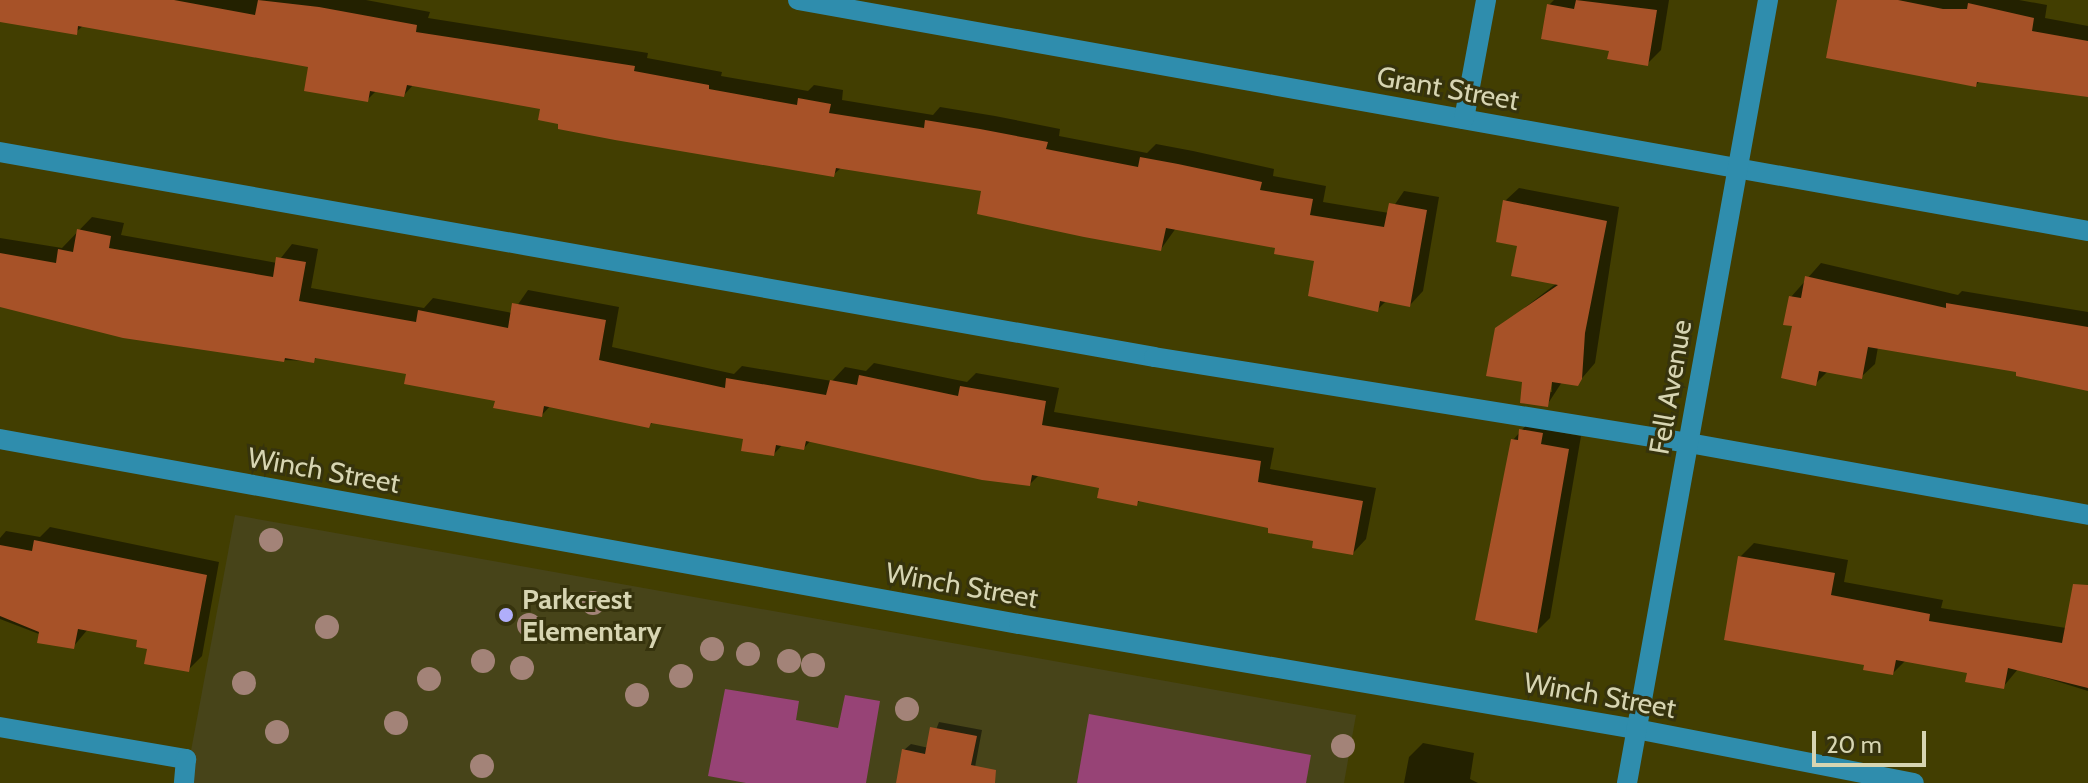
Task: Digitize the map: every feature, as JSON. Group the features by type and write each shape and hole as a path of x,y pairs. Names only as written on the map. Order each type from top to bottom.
{"street":[{"name":"Grant Street","path":"798,0 2088,231"},
{"path":"1464,119 1486,0"},
{"name":"Fell Avenue","path":"1627,783 1768,0"},
{"path":"0,152 1169,360 1689,443 2088,515"},
{"name":"Winch Street","path":"0,439 1019,624 1636,729 1914,783"},
{"path":"0,727 186,759 184,783"}],"shaded area":[{"name":"Parkcrest Elementary","path":"235,515 1356,715 1344,783 185,783"},
{"path":"725,689 799,701 796,720 838,728 845,695 880,701 866,783 746,783 708,776"},
{"path":"1089,714 1311,755 1306,783 1077,783"}],"building":[{"path":"0,0 174,0 255,15 258,0 319,7 417,25 416,32 635,66 634,71 709,85 709,89 797,105 798,98 831,104 829,113 924,128 925,120 980,129 1048,142 1046,149 1138,167 1140,157 1178,164 1262,182 1260,190 1313,199 1310,215 1384,227 1389,203 1427,210 1410,307 1380,301 1378,312 1308,296 1314,261 1274,254 1275,248 1166,228 1161,251 1084,237 977,214 981,191 836,168 834,177 615,140 558,129 558,124 538,120 540,109 407,85 404,97 370,91 368,102 304,91 308,67 78,26 77,35 0,22"},
{"path":"1576,0 1657,10 1648,66 1607,59 1609,51 1541,39 1547,4 1574,9"},
{"path":"1837,0 1898,0 1943,9 1967,9 1968,3 2034,18 2032,31 2088,41 2088,97 1977,82 1976,87 1826,58"},
{"path":"1503,200 1607,221 1585,333 1582,379 1578,386 1552,382 1548,407 1520,403 1522,382 1486,376 1495,328 1558,285 1511,276 1517,246 1496,242"},
{"path":"77,229 111,236 109,248 273,277 276,257 306,262 299,301 416,322 418,310 508,328 512,303 606,320 599,360 725,388 726,378 826,395 830,380 857,385 859,375 958,396 960,386 1046,401 1042,425 1261,461 1258,482 1363,501 1353,555 1312,548 1313,541 1268,533 1268,528 1138,501 1137,506 1097,498 1099,488 1032,475 1030,486 982,480 806,441 804,450 776,445 774,456 741,451 743,439 651,423 649,428 544,406 542,417 493,408 495,401 404,384 406,374 315,358 314,363 285,358 284,362 123,338 0,307 0,253 56,263 58,249 73,252"},
{"path":"1805,276 1946,308 1946,303 2088,327 2088,391 2016,376 2016,372 1868,347 1862,379 1819,371 1816,386 1781,378 1792,326 1783,325 1789,296 1801,298"},
{"path":"1519,429 1543,433 1541,444 1569,449 1537,633 1475,620 1511,439 1518,440"},
{"path":"34,540 207,575 189,672 144,664 147,649 136,647 137,640 78,629 74,649 37,643 39,632 0,616 0,545 32,551"},
{"path":"1738,556 1835,573 1831,595 1930,614 1929,621 2062,643 2073,584 2088,585 2088,688 2008,668 2004,689 1965,682 1967,673 1896,660 1893,675 1863,670 1864,665 1724,640"},
{"path":"930,727 977,736 971,765 996,770 995,783 896,783 902,749 925,754"}],"place":[{"name":"Parkcrest Elementary","path":"506,615"}]}
